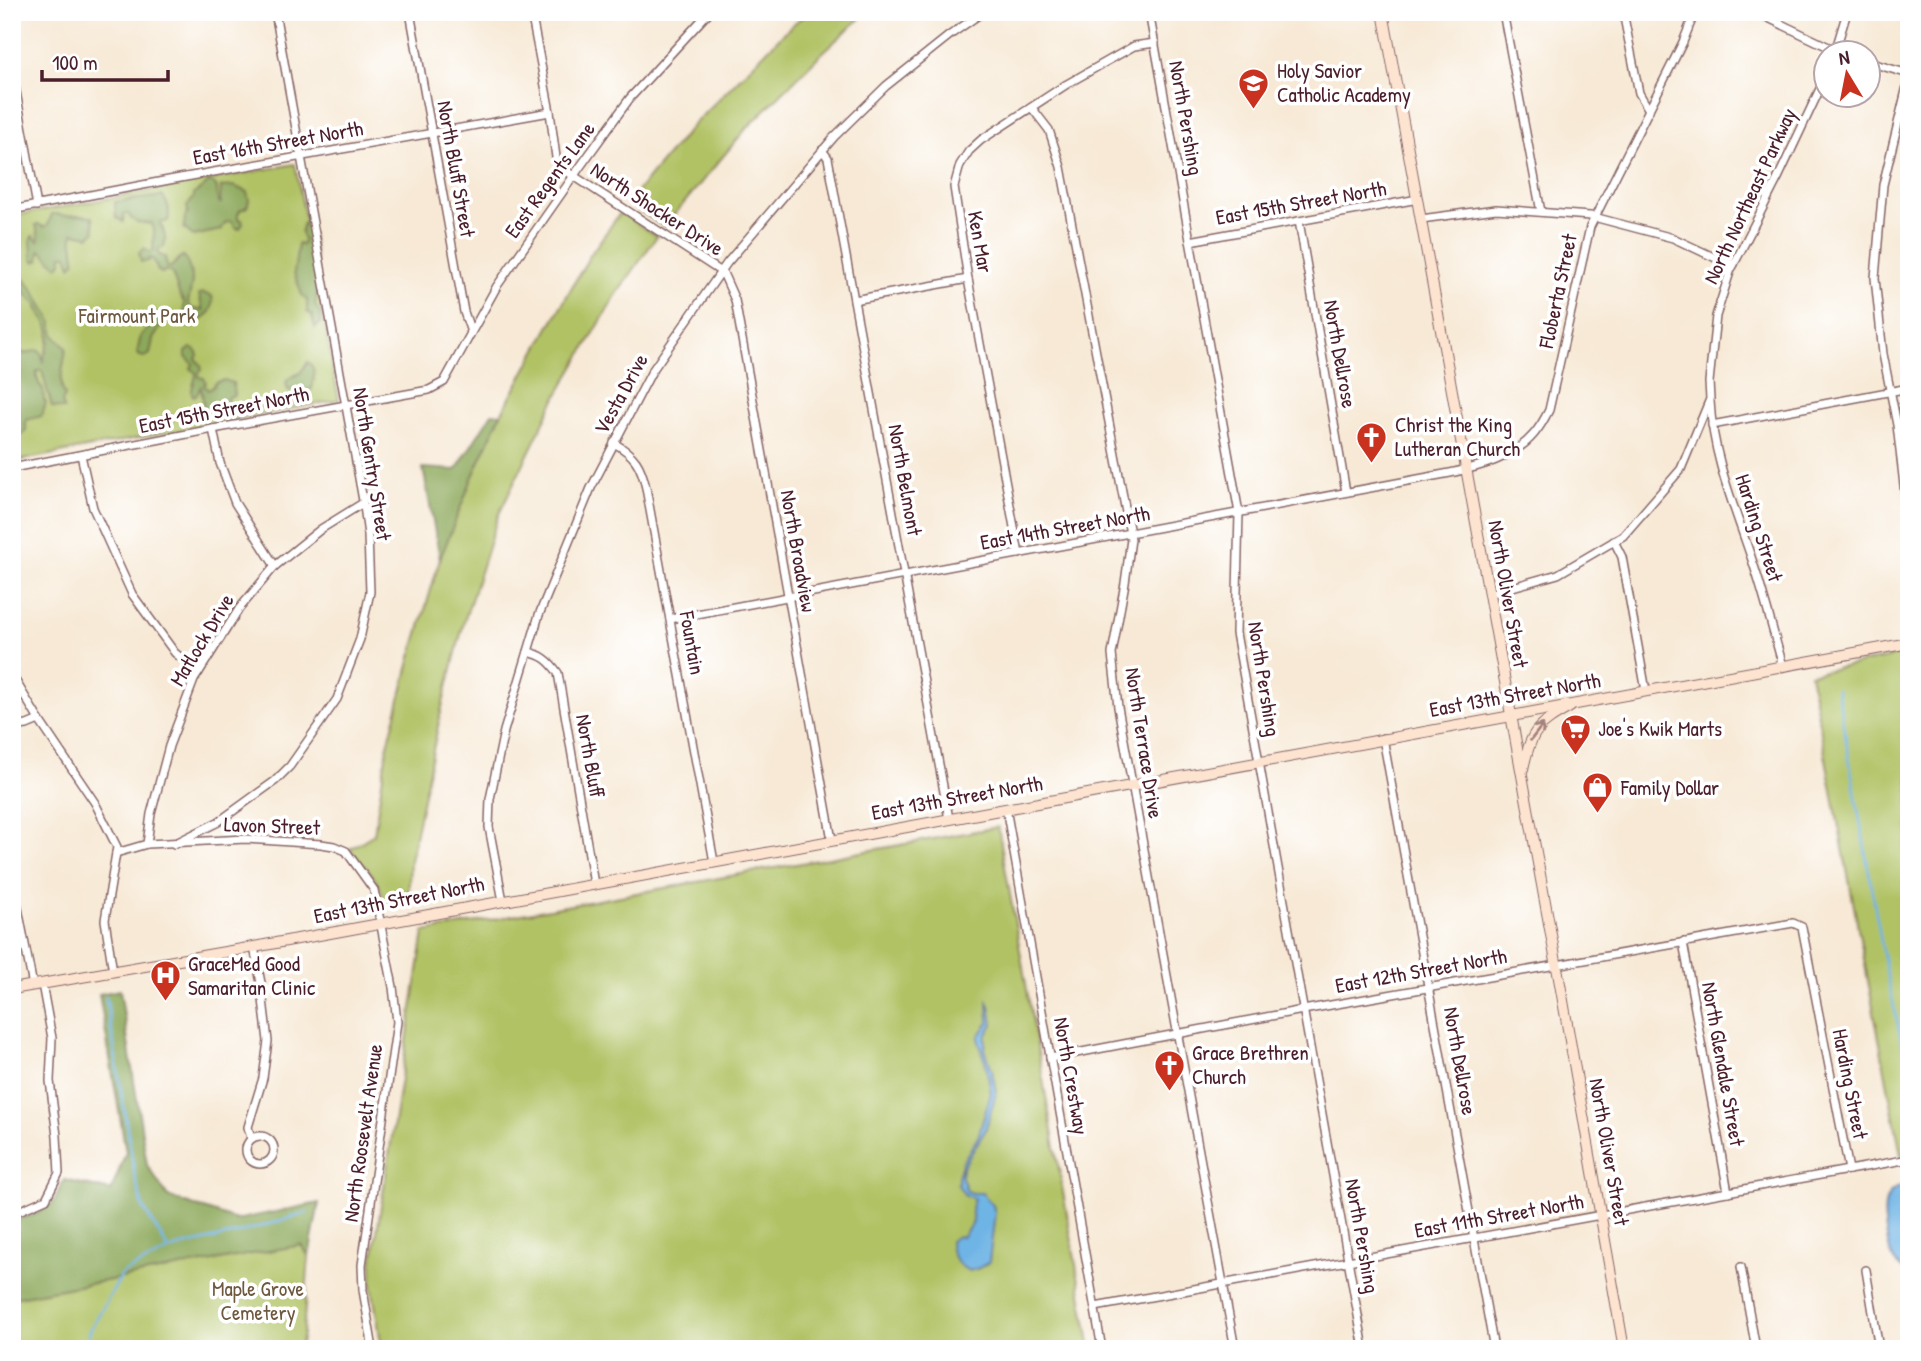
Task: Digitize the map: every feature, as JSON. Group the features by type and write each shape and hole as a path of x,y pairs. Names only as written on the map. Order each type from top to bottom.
{"main road":[{"name":"North Oliver Street","path":"1383,12 1624,1349"},
{"name":"East 13th Street North","path":"12,989 254,947 1909,643"},
{"path":"1521,777 1530,739 1536,729 1576,704"}],"street":[{"name":"North Gentry Street","path":"174,844 218,822 275,781 290,766 337,699 360,639 370,592 368,535 363,503 275,12"},
{"name":"North Bluff Street","path":"410,12 464,312 471,332"},
{"path":"531,12 557,165 574,176"},
{"name":"East Regents Lane","path":"440,384 444,382 497,286 574,176 631,99 709,12"},
{"name":"Vesta Drive","path":"503,901 489,827 489,799 504,731 539,615 586,501 652,371 721,271 822,150 886,86 950,35 984,12"},
{"name":"North Pershing","path":"1149,12 1239,513 1236,633 1364,1349"},
{"path":"1503,12 1541,212"},
{"path":"1623,12 1639,93 1649,110"},
{"name":"Floberta Street","path":"1466,470 1517,450 1534,434 1549,411 1590,227 1683,42 1695,12"},
{"path":"1756,12 1812,40"},
{"path":"1840,38 1847,12"},
{"name":"Ken Mar","path":"1019,554 968,279 954,187 960,165 969,151 981,140 1067,84 1134,46 1155,43"},
{"path":"1882,67 1909,76 1883,184 1875,278 1883,354 1897,425 1909,539"},
{"path":"12,70 37,205"},
{"name":"North Northeast Parkway","path":"1488,594 1558,574 1623,536 1681,468 1710,399 1709,382 1716,316 1730,272 1812,106"},
{"name":"North Terrace Drive","path":"1032,108 1049,131 1061,167 1131,539 1112,654 1118,707 1235,1349"},
{"name":"East 16th Street North","path":"12,210 550,112"},
{"name":"North Belmont","path":"822,150 828,158 855,300 949,819"},
{"name":"North Shocker Drive","path":"574,176 721,271"},
{"name":"East 15th Street North","path":"1190,241 1418,199"},
{"path":"1421,219 1496,209 1596,218 1672,238 1734,264"},
{"name":"North Dellrose","path":"1299,221 1346,492"},
{"name":"North Broadview","path":"721,271 735,300 832,841"},
{"path":"855,300 968,279"},
{"name":"East 15th Street North","path":"12,468 429,390 440,384"},
{"path":"1712,425 1909,388"},
{"name":"Harding Street","path":"1710,399 1712,425 1724,481 1756,572 1783,666"},
{"path":"213,429 220,463 235,503 275,566"},
{"name":"Fountain","path":"614,443 628,451 643,473 713,862"},
{"path":"81,455 93,508 132,594 175,653 199,672"},
{"name":"East 14th Street North","path":"670,619 1466,470"},
{"name":"Matlock Drive","path":"147,844 151,814 169,746 199,672 239,609 275,566 321,529 363,503"},
{"path":"1614,541 1622,557 1646,691"},
{"name":"North Bluff","path":"528,652 550,661 558,673 594,884"},
{"path":"12,675 95,803 117,847 105,920 113,972"},
{"path":"12,727 39,720"},
{"name":"North Dellrose","path":"1383,738 1494,1349"},
{"name":"North Crestway","path":"1006,808 1102,1349"},
{"name":"Lavon Street","path":"116,853 147,844 246,839 334,846 346,850 374,890 381,923"},
{"path":"12,877 52,1038 50,1081 59,1173 47,1199 12,1213"},
{"name":"North Roosevelt Avenue","path":"373,1349 363,1290 362,1265 397,1022 381,923"},
{"name":"Harding Street","path":"1798,924 1804,941 1849,1170"},
{"name":"East 12th Street North","path":"1050,1058 1303,1010 1798,924"},
{"name":"North Glendale Street","path":"1683,942 1728,1192"},
{"path":"251,1139 262,1136 271,1142 274,1152 268,1161 257,1164 248,1158 245,1148 251,1139 248,1127 263,1078 268,1041 254,947"},
{"name":"East 11th Street North","path":"1095,1307 1909,1158"},
{"path":"1741,1267 1756,1349"},
{"path":"1866,1270 1879,1349"}],"green space":[{"path":"808,12 867,12 745,130 664,227 627,203 693,125"},
{"name":"Fairmount Park","path":"295,164 339,400 12,462 12,216"},
{"path":"209,182 215,184 217,199 221,204 221,187 234,186 247,192 247,207 238,214 238,219 242,220 243,224 239,229 232,221 226,222 221,230 193,236 184,228 187,206 194,194"},
{"path":"162,196 168,205 169,214 168,221 160,223 165,241 164,247 157,250 159,255 165,257 167,267 171,267 182,256 185,257 192,276 188,303 192,309 203,310 199,295 202,293 212,296 210,312 191,328 184,323 184,302 172,273 166,270 162,273 158,271 153,259 141,262 139,253 144,248 153,252 154,229 151,223 138,223 128,214 124,214 123,222 116,217 115,202"},
{"path":"620,213 657,236 615,297 553,403 498,516 464,622 442,707 410,861 408,906 387,907 372,874 350,849 374,834 387,749 440,559 501,414 590,255"},
{"path":"52,214 93,217 95,231 90,236 73,233 75,262 71,266 67,255 62,255 62,262 58,267 40,250 39,260 35,262 32,258 31,238 33,236 38,241 39,239 36,225 48,225"},
{"path":"303,223 308,223 311,230 315,251 315,305 320,313 321,323 315,328 312,315 307,312 307,300 302,295 294,273 298,244 302,245 304,240 301,233"},
{"path":"17,275 34,291 51,319 55,336 66,348 62,379 65,395 62,402 64,409 52,407 42,371 37,371 46,403 42,416 26,420 26,431 17,440 12,440 12,347 25,354 37,350 41,352 43,361 50,334 37,304 14,282 12,276"},
{"path":"156,313 162,325 153,339 150,354 140,356 137,353 141,335 148,328 148,320"},
{"path":"191,348 198,355 196,359 202,370 199,377 204,378 204,385 208,390 216,382 224,380 233,383 234,395 227,398 227,406 214,413 207,408 205,420 201,421 200,414 204,407 201,387 197,394 192,394 196,373 191,369 193,364 186,357 186,352"},
{"path":"308,362 314,371 312,389 288,390 288,379 300,373"},
{"path":"492,413 501,414 440,559 423,468 456,470"},
{"path":"1909,653 1909,1153 1901,1155 1810,674"},
{"path":"998,827 1091,1349 382,1349 372,1287 372,1263 424,932"},
{"path":"120,990 147,1165 168,1197 236,1220 319,1203 309,1256 301,1245 12,1298 12,1221 36,1214 53,1203 64,1180 111,1191 126,1152 99,994"},
{"name":"Maple Grove Cemetery","path":"301,1245 309,1256 300,1349 12,1349 12,1298"}],"water":[{"path":"988,1002 993,1024 986,1036 985,1049 996,1093 985,1131 961,1175 967,1191 982,1193 993,1205 995,1213 989,1262 969,1271 955,1259 950,1241 958,1236 962,1237 973,1222 971,1207 974,1199 964,1194 958,1185 958,1176 963,1161 978,1137 991,1093 979,1042 979,1036 989,1022"},
{"path":"1909,1182 1909,1275 1893,1259 1887,1237 1885,1204 1888,1195"}],"waterway":[{"path":"1837,689 1886,970 1909,1077"},
{"path":"106,997 135,1177 143,1207 169,1250"},
{"path":"85,1349 90,1330 123,1273 174,1248 307,1213"}],"place":[{"name":"Holy Savior Catholic Academy","path":"1254,110"},
{"name":"Christ the King Lutheran Church","path":"1372,464"},
{"name":"Joe's Kwik Marts","path":"1575,756"},
{"name":"Family Dollar","path":"1598,815"},
{"name":"GraceMed Good Samaritan Clinic","path":"165,1003"},
{"name":"Grace Brethren Church","path":"1169,1092"}]}
